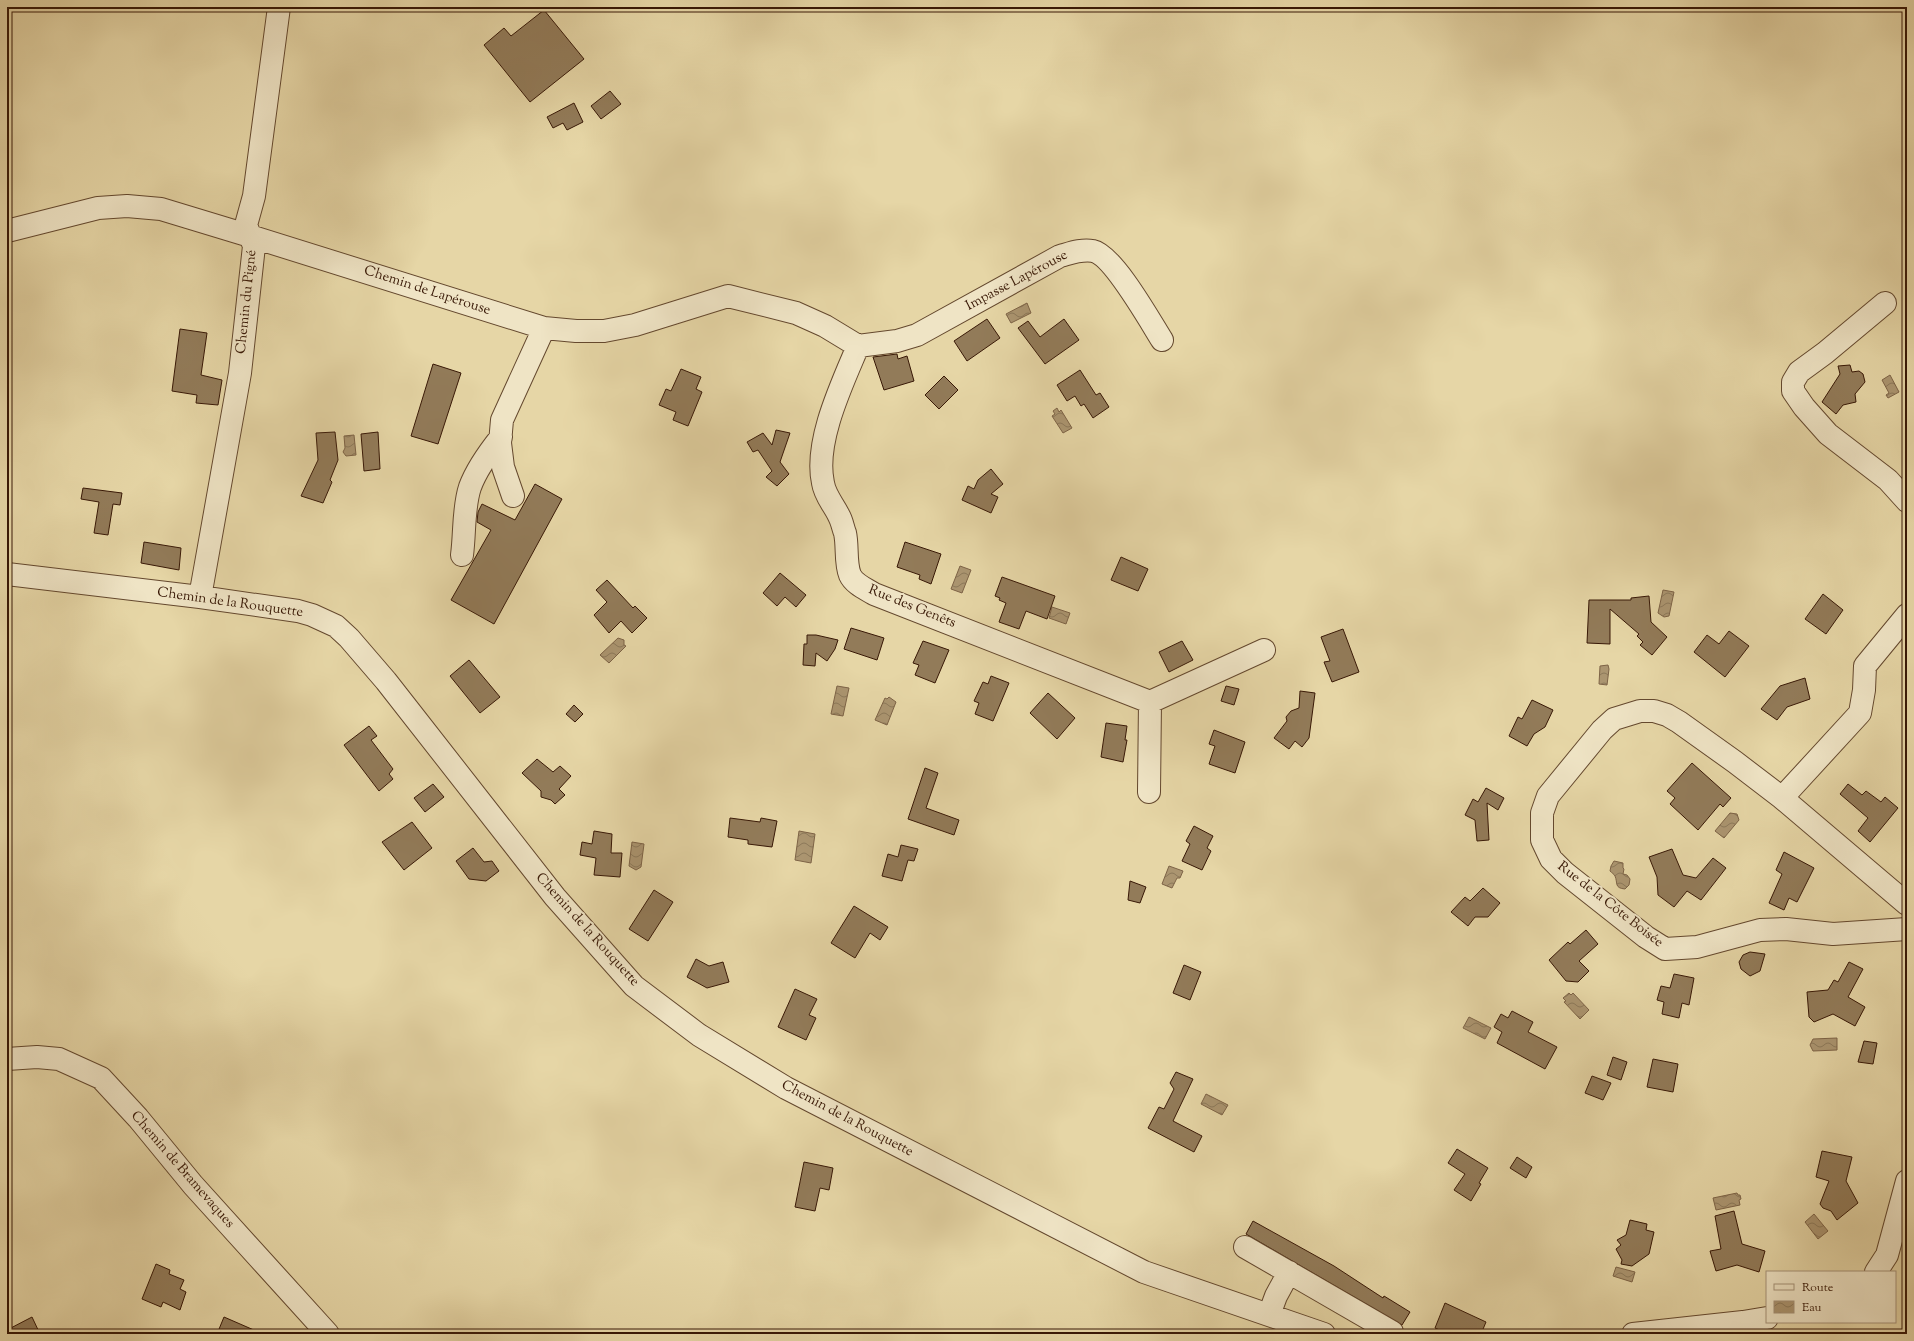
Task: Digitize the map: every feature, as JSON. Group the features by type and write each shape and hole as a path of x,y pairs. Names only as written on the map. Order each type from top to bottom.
{"street":[{"name":"Chemin du Pigné","path":"200,597 240,373 254,246 246,225 254,196 279,7"},
{"name":"Chemin de Lapérouse","path":"7,231 98,208 128,206 161,210 250,236 544,328 576,331 604,331 635,324 728,296 796,312 851,342"},
{"name":"Impasse Lapérouse","path":"851,342 896,341 917,335 1060,256 1080,250 1094,251 1113,265 1162,340"},
{"path":"1884,303 1825,353 1799,372 1793,382 1793,391 1804,407 1828,434 1888,480 1907,501"},
{"path":"513,496 503,467 501,437 502,420 544,328"},
{"name":"Rue des Genêts","path":"851,342 838,393 826,431 822,463 823,483 828,498 840,517 846,536 850,575 857,583 874,594 1150,702"},
{"path":"462,555 465,514 470,487 486,456 501,437"},
{"name":"Chemin de la Rouquette","path":"7,574 157,594 200,597 305,613 336,626 350,638 386,681 555,897 634,986 699,1036 786,1088 1144,1272 1324,1334"},
{"path":"1782,798 1860,713 1864,690 1865,666 1907,615"},
{"path":"1150,792 1150,702 1264,650"},
{"name":"Rue de la Côte Boisée","path":"1907,904 1782,798 1735,762 1679,722 1667,715 1654,711 1640,711 1614,719 1602,730 1548,796 1542,813 1542,840 1550,859 1646,938 1665,949 1697,947 1760,930 1786,929 1833,934 1907,929"},
{"name":"Chemin de Bramevaques","path":"7,1058 58,1059 101,1078 138,1118 193,1185 328,1334"},
{"path":"1877,1271 1887,1255 1907,1181"},
{"path":"1245,1247 1392,1332"},
{"path":"1269,1315 1276,1296 1289,1272"},
{"path":"1633,1334 1766,1318"}],"water":[{"path":"1027,303 1031,313 1011,323 1006,314"},
{"path":"1890,375 1899,392 1888,398 1886,395 1889,393 1882,380"},
{"path":"1057,408 1059,412 1061,410 1072,428 1063,433 1052,416 1055,414 1053,411"},
{"path":"354,435 356,455 346,456 343,452 345,448 344,436"},
{"path":"960,566 971,570 962,593 951,589"},
{"path":"1663,590 1674,592 1669,616 1664,617 1658,613"},
{"path":"1052,607 1070,613 1066,624 1049,618"},
{"path":"618,638 624,640 624,645 626,646 609,663 600,655"},
{"path":"1608,665 1607,685 1599,684 1600,666"},
{"path":"837,686 849,688 843,716 831,714"},
{"path":"889,697 896,702 887,725 875,720 885,698 887,699"},
{"path":"1730,813 1737,814 1739,820 1724,838 1715,831"},
{"path":"799,831 815,834 811,863 795,860"},
{"path":"632,842 644,844 641,867 636,870 629,866"},
{"path":"1614,861 1623,863 1623,874 1627,875 1630,879 1629,885 1625,889 1619,888 1614,874 1610,871"},
{"path":"1169,866 1183,871 1180,878 1177,878 1172,888 1162,884"},
{"path":"1569,993 1571,995 1573,993 1589,1010 1580,1019 1564,1002 1566,1001 1563,998"},
{"path":"1469,1017 1491,1028 1485,1039 1463,1028"},
{"path":"1837,1038 1837,1050 1813,1051 1810,1045 1813,1039"},
{"path":"1206,1094 1228,1105 1222,1115 1201,1104"},
{"path":"1737,1193 1740,1195 1741,1199 1739,1200 1740,1205 1716,1210 1713,1198"},
{"path":"1814,1214 1828,1231 1818,1239 1805,1222"},
{"path":"1616,1267 1635,1272 1632,1282 1613,1276"}],"building":[{"path":"544,10 584,59 530,102 484,45 504,28 511,36"},
{"path":"610,91 621,104 601,119 591,106"},
{"path":"574,103 583,122 567,130 563,123 553,128 547,117"},
{"path":"987,319 1000,338 967,361 954,341"},
{"path":"1064,319 1079,340 1045,364 1018,328 1028,321 1040,337"},
{"path":"180,329 207,333 201,375 222,380 218,405 196,403 197,395 172,391"},
{"path":"897,354 898,359 907,356 914,381 884,390 873,357"},
{"path":"433,364 461,373 438,444 411,436"},
{"path":"1850,365 1852,372 1859,371 1863,374 1865,382 1855,394 1856,402 1843,405 1836,414 1822,402 1840,374 1838,366"},
{"path":"681,369 701,377 696,389 702,392 688,426 673,420 676,412 659,405 666,389 671,391"},
{"path":"1080,370 1096,395 1100,393 1109,407 1093,418 1084,404 1081,406 1075,396 1067,401 1057,385"},
{"path":"944,376 958,390 939,409 925,395"},
{"path":"776,430 790,433 780,462 789,474 777,486 766,477 772,471 758,450 753,452 747,442 763,433 772,445"},
{"path":"335,432 338,460 330,480 332,482 323,503 301,496 318,460 316,433"},
{"path":"378,432 380,469 364,471 361,434"},
{"path":"991,469 1003,484 991,494 998,497 991,513 962,500 968,486 974,489 978,480"},
{"path":"535,484 562,499 494,624 451,600 491,530 477,522 478,512 482,504 515,520"},
{"path":"83,488 122,493 120,505 113,504 108,535 94,533 99,502 81,499"},
{"path":"144,542 181,548 179,570 141,563"},
{"path":"905,542 941,554 931,584 919,579 920,575 897,567"},
{"path":"1121,557 1148,569 1138,591 1111,580"},
{"path":"780,573 806,595 796,607 785,597 777,606 763,593"},
{"path":"1002,577 1055,596 1047,619 1026,611 1019,629 999,622 1006,603 999,600 1000,598 995,596"},
{"path":"607,580 633,608 635,606 647,618 632,633 621,621 609,633 594,615 607,602 596,590"},
{"path":"1823,594 1843,610 1826,634 1805,619"},
{"path":"1649,596 1651,622 1667,637 1652,655 1640,645 1643,642 1637,636 1639,634 1610,609 1610,644 1587,643 1589,600 1631,600 1631,598"},
{"path":"851,628 884,638 877,660 844,649"},
{"path":"1343,629 1359,672 1332,682 1324,662 1330,661 1321,637"},
{"path":"1729,631 1749,646 1725,677 1694,652 1707,635 1719,644"},
{"path":"807,635 816,635 838,640 835,649 827,661 816,653 815,666 803,665 804,644 807,644"},
{"path":"923,641 949,650 935,683 915,675 919,665 913,663"},
{"path":"1182,641 1193,660 1169,672 1159,652"},
{"path":"469,660 500,697 480,713 450,676"},
{"path":"991,676 1009,683 993,721 975,714 979,703 974,701 983,682 988,684"},
{"path":"1805,678 1810,699 1787,707 1777,720 1761,709 1780,686"},
{"path":"1226,686 1239,689 1234,705 1221,701"},
{"path":"1300,691 1315,693 1309,738 1302,747 1295,741 1289,749 1274,738 1287,721 1286,717 1291,711 1299,708"},
{"path":"1048,693 1075,718 1057,739 1030,713"},
{"path":"1532,700 1553,710 1545,727 1534,734 1527,746 1509,736 1518,717 1522,719"},
{"path":"574,705 583,714 575,722 566,714"},
{"path":"1106,723 1127,726 1125,740 1127,740 1123,762 1101,757"},
{"path":"369,726 377,736 371,740 393,769 389,774 393,779 379,791 344,745"},
{"path":"1214,730 1245,742 1235,773 1209,764 1215,746 1209,744"},
{"path":"537,759 553,772 560,766 571,776 559,789 565,795 555,804 551,800 541,797 541,791 522,773"},
{"path":"1692,763 1731,798 1723,807 1720,804 1698,830 1670,804 1675,798 1667,791"},
{"path":"925,768 938,773 926,808 959,820 954,835 908,819"},
{"path":"433,784 444,797 425,812 414,798"},
{"path":"1848,784 1862,795 1866,791 1881,802 1885,797 1898,808 1870,842 1858,831 1868,818 1840,794"},
{"path":"1486,788 1504,798 1498,810 1487,803 1489,840 1477,841 1475,820 1465,815 1473,799 1478,802"},
{"path":"730,818 760,822 761,818 777,821 772,847 748,844 748,840 728,837"},
{"path":"412,822 432,848 404,870 382,842"},
{"path":"1194,826 1213,836 1207,848 1211,851 1202,870 1182,861 1190,844 1186,841"},
{"path":"594,831 612,834 611,853 622,853 620,877 594,875 596,858 580,855 582,842 592,844"},
{"path":"901,845 918,849 914,861 908,860 902,881 882,876 888,854 898,857"},
{"path":"473,848 484,862 492,861 499,871 486,881 469,879 456,861"},
{"path":"1672,849 1683,875 1696,878 1713,858 1726,868 1701,900 1687,891 1674,907 1658,895 1657,877 1649,857"},
{"path":"1784,852 1814,868 1797,902 1789,898 1784,910 1769,903 1782,874 1776,870"},
{"path":"1130,881 1146,887 1140,903 1128,900"},
{"path":"1483,888 1500,903 1488,917 1475,917 1468,926 1451,912 1465,897 1470,901"},
{"path":"654,890 673,902 648,941 629,929"},
{"path":"854,906 888,927 880,940 870,933 855,958 831,943"},
{"path":"1586,930 1598,944 1579,961 1589,971 1578,982 1566,981 1549,960 1568,942 1570,944"},
{"path":"1750,952 1765,954 1760,971 1750,976 1741,969 1739,962 1743,955"},
{"path":"696,959 709,966 723,962 729,982 707,988 687,977"},
{"path":"1849,962 1863,969 1848,997 1865,1007 1855,1026 1833,1014 1814,1022 1809,1017 1807,992 1828,990 1834,980 1838,982"},
{"path":"1184,965 1201,972 1190,1000 1173,993"},
{"path":"1674,974 1694,978 1689,1005 1682,1003 1679,1018 1662,1014 1664,1002 1657,1000 1661,986 1670,988"},
{"path":"795,989 817,999 809,1015 816,1018 806,1040 778,1027"},
{"path":"1512,1011 1533,1022 1528,1032 1557,1047 1545,1069 1497,1043 1502,1032 1494,1027 1501,1014 1508,1018"},
{"path":"1864,1041 1877,1043 1873,1064 1858,1062"},
{"path":"1613,1057 1627,1062 1621,1080 1607,1075"},
{"path":"1653,1059 1678,1064 1673,1092 1647,1087"},
{"path":"1176,1072 1193,1079 1173,1121 1202,1136 1194,1152 1148,1128 1159,1107 1164,1109 1174,1089 1170,1083"},
{"path":"1592,1076 1611,1083 1603,1100 1585,1093"},
{"path":"1457,1149 1488,1168 1471,1201 1454,1190 1465,1174 1448,1163"},
{"path":"1822,1151 1852,1157 1846,1181 1858,1203 1837,1220 1831,1211 1823,1208 1820,1204 1829,1181 1816,1177"},
{"path":"1517,1157 1532,1167 1526,1178 1510,1168"},
{"path":"804,1162 833,1168 829,1190 820,1188 815,1211 795,1207"},
{"path":"1734,1211 1742,1244 1765,1251 1759,1272 1737,1265 1716,1271 1710,1251 1721,1249 1715,1216"},
{"path":"1630,1220 1647,1224 1646,1230 1654,1232 1649,1254 1632,1266 1621,1264 1622,1260 1616,1249 1621,1245 1617,1240 1626,1235"},
{"path":"1253,1221 1334,1266 1383,1298 1384,1296 1410,1312 1402,1325 1246,1234"},
{"path":"156,1264 170,1270 169,1274 184,1280 180,1289 186,1292 180,1310 163,1302 161,1307 142,1299"},
{"path":"1445,1303 1486,1322 1481,1334 1449,1334 1435,1328"},
{"path":"32,1317 40,1334 7,1334 7,1330"},
{"path":"224,1317 263,1334 217,1334"}]}
